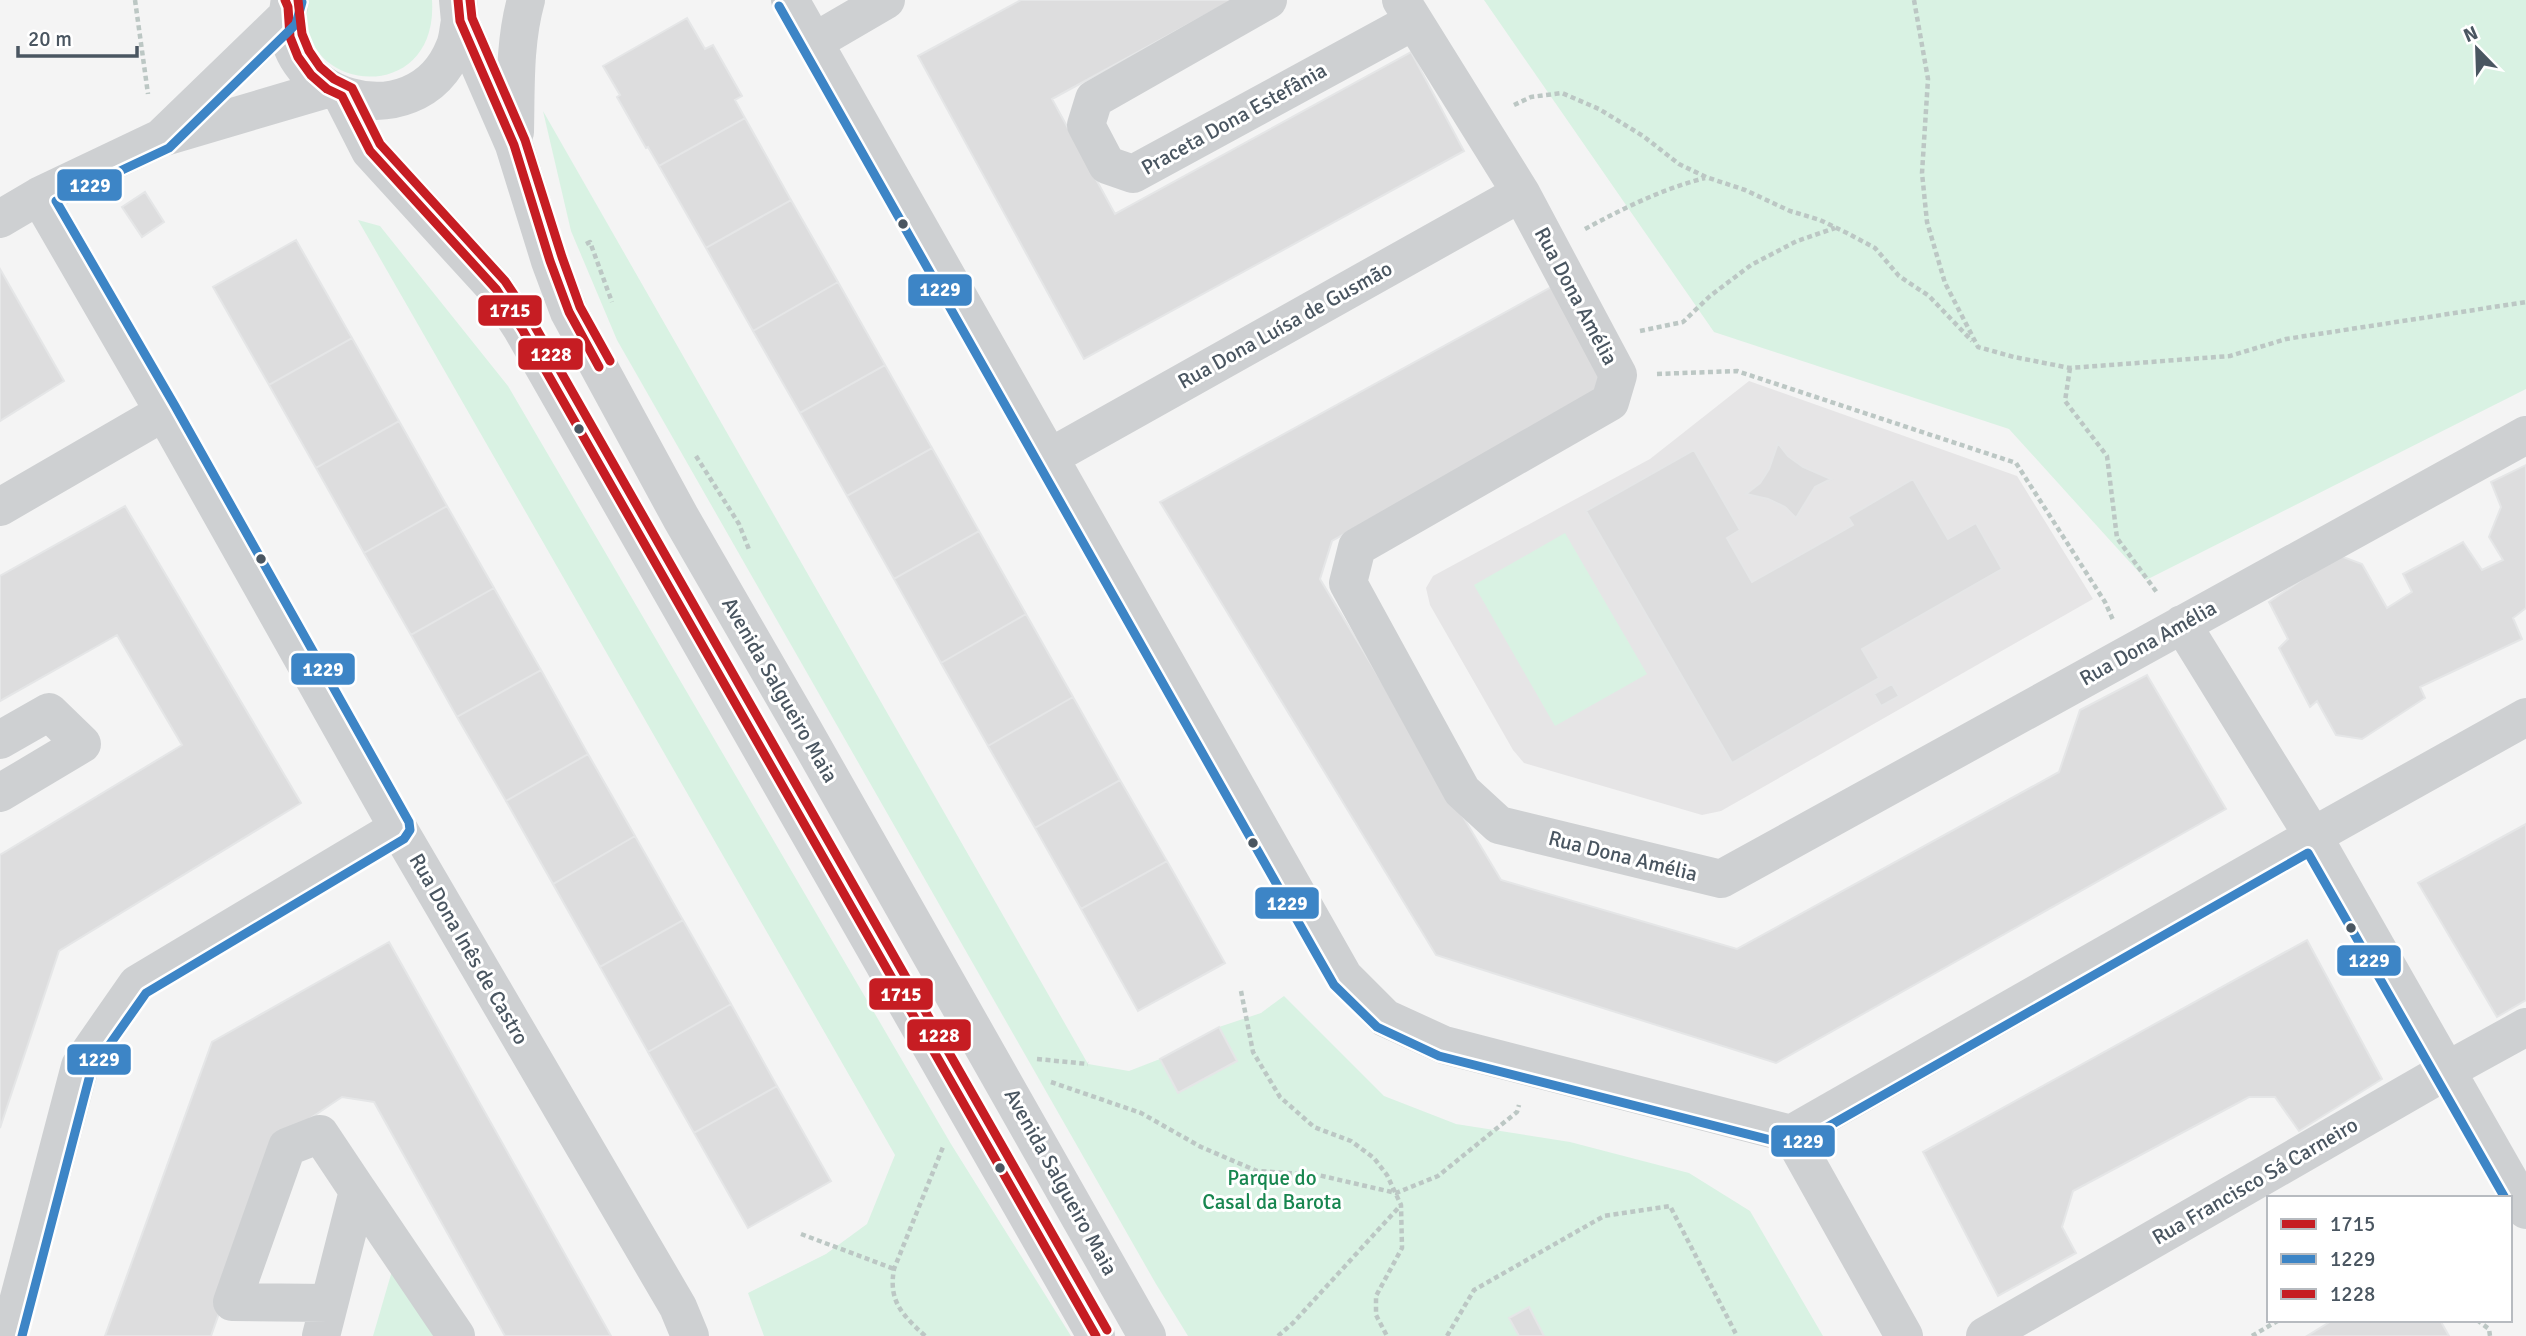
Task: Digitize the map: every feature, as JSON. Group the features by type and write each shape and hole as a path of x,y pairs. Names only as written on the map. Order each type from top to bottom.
{"street":[{"path":"514,145 516,63 520,21 527,0"},
{"path":"790,0 1344,977 1385,1018 1444,1045 1791,1134 2526,717"},
{"path":"814,42 886,0"},
{"name":"Praceta Dona Estefânia","path":"1268,0 1094,99 1086,125 1107,164 1133,174 1407,10 1521,193"},
{"path":"287,6 290,37 298,57 311,75 335,92 370,151 496,289 522,329 1096,1336"},
{"path":"161,138 287,6"},
{"name":"Avenida Salgueiro Maia","path":"459,11 514,145 569,312 681,518 825,766 1147,1336"},
{"name":"Avenida Salgueiro Maia","path":"335,92 369,102 395,99 420,89 441,71 454,47 459,11"},
{"path":"0,219 39,197 161,138 335,92"},
{"name":"Rua Dona Luísa de Gusmão","path":"1050,457 1521,193"},
{"name":"Rua Dona Amélia","path":"1521,193 1618,375 1610,401 1357,547 1348,583 1462,791 1499,825 1721,879 2526,435"},
{"name":"Rua Dona Inês de Castro","path":"39,197 164,412 398,828 678,1307 690,1336"},
{"path":"0,507 164,412"},
{"path":"2182,624 2313,836 2526,1210"},
{"path":"0,740 49,712 82,744 0,793"},
{"path":"9,1336 80,1066 137,984 398,828"},
{"name":"Rua Francisco Sá Carneiro","path":"1985,1336 2526,1027"},
{"path":"358,1191 325,1320 233,1301 287,1147 320,1134 456,1336"},
{"path":"1791,1134 1904,1336"}],"path":[{"path":"135,0 148,95"},
{"path":"1914,0 1928,79 1922,173 1927,222 1945,283 1978,347"},
{"path":"1479,125 1531,97 1562,93 1599,109 1643,136 1679,164 1790,211 1836,227 1875,248 1899,276 1929,296 1978,347 2014,358 2070,368 2230,356 2286,339 2526,302"},
{"path":"1549,246 1654,194 1706,177"},
{"path":"1597,337 1683,322 1710,296 1751,265 1797,241 1836,227"},
{"path":"2070,368 2065,401 2107,456 2117,538 2146,580 2182,624"},
{"path":"1618,375 1737,371 2016,463 2105,601 2127,654"},
{"path":"1241,991 1253,1052 1280,1097 1314,1127 1351,1141 1374,1158 1396,1193 1401,1205 1402,1248 1376,1296 1376,1315 1387,1336"},
{"path":"1051,1082 1141,1113 1200,1147 1257,1171 1318,1175 1396,1193 1438,1176 1517,1112"},
{"path":"925,1336 904,1315 894,1298 892,1282 894,1269 944,1146"},
{"path":"1278,1336 1401,1205"},
{"path":"1447,1336 1474,1290 1604,1216 1671,1206 1737,1336"},
{"path":"801,1234 894,1269"},
{"path":"2252,1336 2276,1322"},
{"path":"2480,1322 2489,1329 2490,1336"}],"shaded area":[{"path":"1749,381 2017,476 2093,599 1721,811 1702,815 1524,763 1513,750 1430,605 1426,588 1433,576 1650,459"}],"green space":[{"path":"308,0 432,0 428,35 413,60 391,73 366,76 341,70 321,55 308,32"},
{"path":"1484,0 2526,0 2526,389 2146,580 2009,429 1714,332"},
{"name":"Parque do Casal da Barota","path":"543,111 1088,1064 1129,1071 1160,1059 1219,1027 1261,1013 1284,996 1384,1096 1456,1124 1570,1142 1689,1173 1750,1211 1823,1336 1188,1336 617,340 571,231"},
{"path":"358,220 380,226 508,386 951,1144 1071,1336 764,1336 748,1293 826,1254 867,1224 895,1155"},
{"path":"1565,533 1647,674 1555,726 1474,585"},
{"path":"392,1271 436,1336 373,1336"}],"building":[{"path":"1021,0 1233,0 1052,99 1115,214 1411,52 1464,151 1084,359 918,56"},
{"path":"687,18 705,49 713,45 742,96 735,100 745,118 659,166 617,97 620,95 603,66"},
{"path":"745,118 791,200 706,248 659,166"},
{"path":"145,192 164,222 142,237 122,207"},
{"path":"791,200 838,282 753,331 706,248"},
{"path":"296,240 352,338 269,385 213,287"},
{"path":"0,269 64,381 0,421"},
{"path":"838,282 885,365 800,413 753,331"},
{"path":"1553,286 1609,385 1332,541 1320,579 1501,880 1737,949 2059,772 2080,710 2147,675 2226,809 1776,1063 1436,955 1160,502"},
{"path":"352,338 399,421 316,468 269,385"},
{"path":"885,365 932,448 847,496 800,413"},
{"path":"399,421 447,506 364,553 316,468"},
{"path":"1778,443 1788,456 1803,467 1831,479 1815,487 1796,518 1785,507 1768,499 1746,494 1760,483 1769,469"},
{"path":"932,448 979,531 894,579 847,496"},
{"path":"1694,450 1740,530 1727,538 1752,582 1853,525 1848,517 1913,479 1948,539 1976,523 2002,569 1862,649 1879,678 1732,763 1586,511"},
{"path":"2526,465 2526,608 2513,618 2522,639 2420,687 2425,698 2362,739 2336,735 2317,701 2310,707 2279,648 2288,639 2269,602 2338,555 2362,564 2387,608 2412,592 2403,574 2463,542 2482,570 2503,560 2489,537 2501,507 2491,482"},
{"path":"125,506 301,803 59,951 0,1128 0,855 182,745 117,635 0,701 0,576"},
{"path":"447,506 494,588 411,635 364,553"},
{"path":"979,531 1026,614 941,663 894,579"},
{"path":"494,588 541,670 457,717 411,635"},
{"path":"1026,614 1073,697 988,746 941,663"},
{"path":"541,670 588,754 506,801 457,717"},
{"path":"1892,684 1899,696 1881,706 1874,694"},
{"path":"1073,697 1120,780 1035,828 988,746"},
{"path":"588,754 635,836 553,884 506,801"},
{"path":"1120,780 1167,861 1081,909 1035,828"},
{"path":"2526,824 2526,1000 2497,1017 2418,883"},
{"path":"635,836 683,920 600,967 553,884"},
{"path":"1167,861 1225,963 1138,1011 1081,909"},
{"path":"683,920 731,1004 648,1052 600,967"},
{"path":"2307,940 2382,1079 2299,1131 2275,1097 2249,1097 2073,1191 2062,1227 2076,1253 1998,1296 1923,1152"},
{"path":"389,942 611,1336 505,1336 374,1102 342,1097 281,1138 211,1336 105,1336 212,1042"},
{"path":"731,1004 777,1086 694,1133 648,1052"},
{"path":"1219,1027 1237,1061 1178,1093 1160,1059"},
{"path":"777,1086 831,1181 748,1228 694,1133"},
{"path":"1529,1307 1544,1336 1519,1336 1509,1318"},
{"path":"2330,1322 2441,1322 2449,1336 2307,1336"}],"transit line":[{"name":"1715","path":"285,0 290,37 298,57 311,75 327,89 342,96 370,151 496,289 522,329 1096,1336"},
{"name":"1228","path":"298,0 302,34 320,67 334,79 352,88 380,144 505,281 533,323 1107,1330"},
{"name":"1715","path":"458,0 460,21 514,145 569,312 599,367"},
{"name":"1228","path":"470,0 472,18 525,140 580,307 610,361"},
{"name":"1229","path":"22,1336 91,1071 146,993 404,839 410,830 409,822 175,406 56,201 169,148 296,24 302,2"},
{"name":"1229","path":"779,6 1334,985 1377,1027 1439,1056 1794,1146 2308,853 2504,1196"}]}
